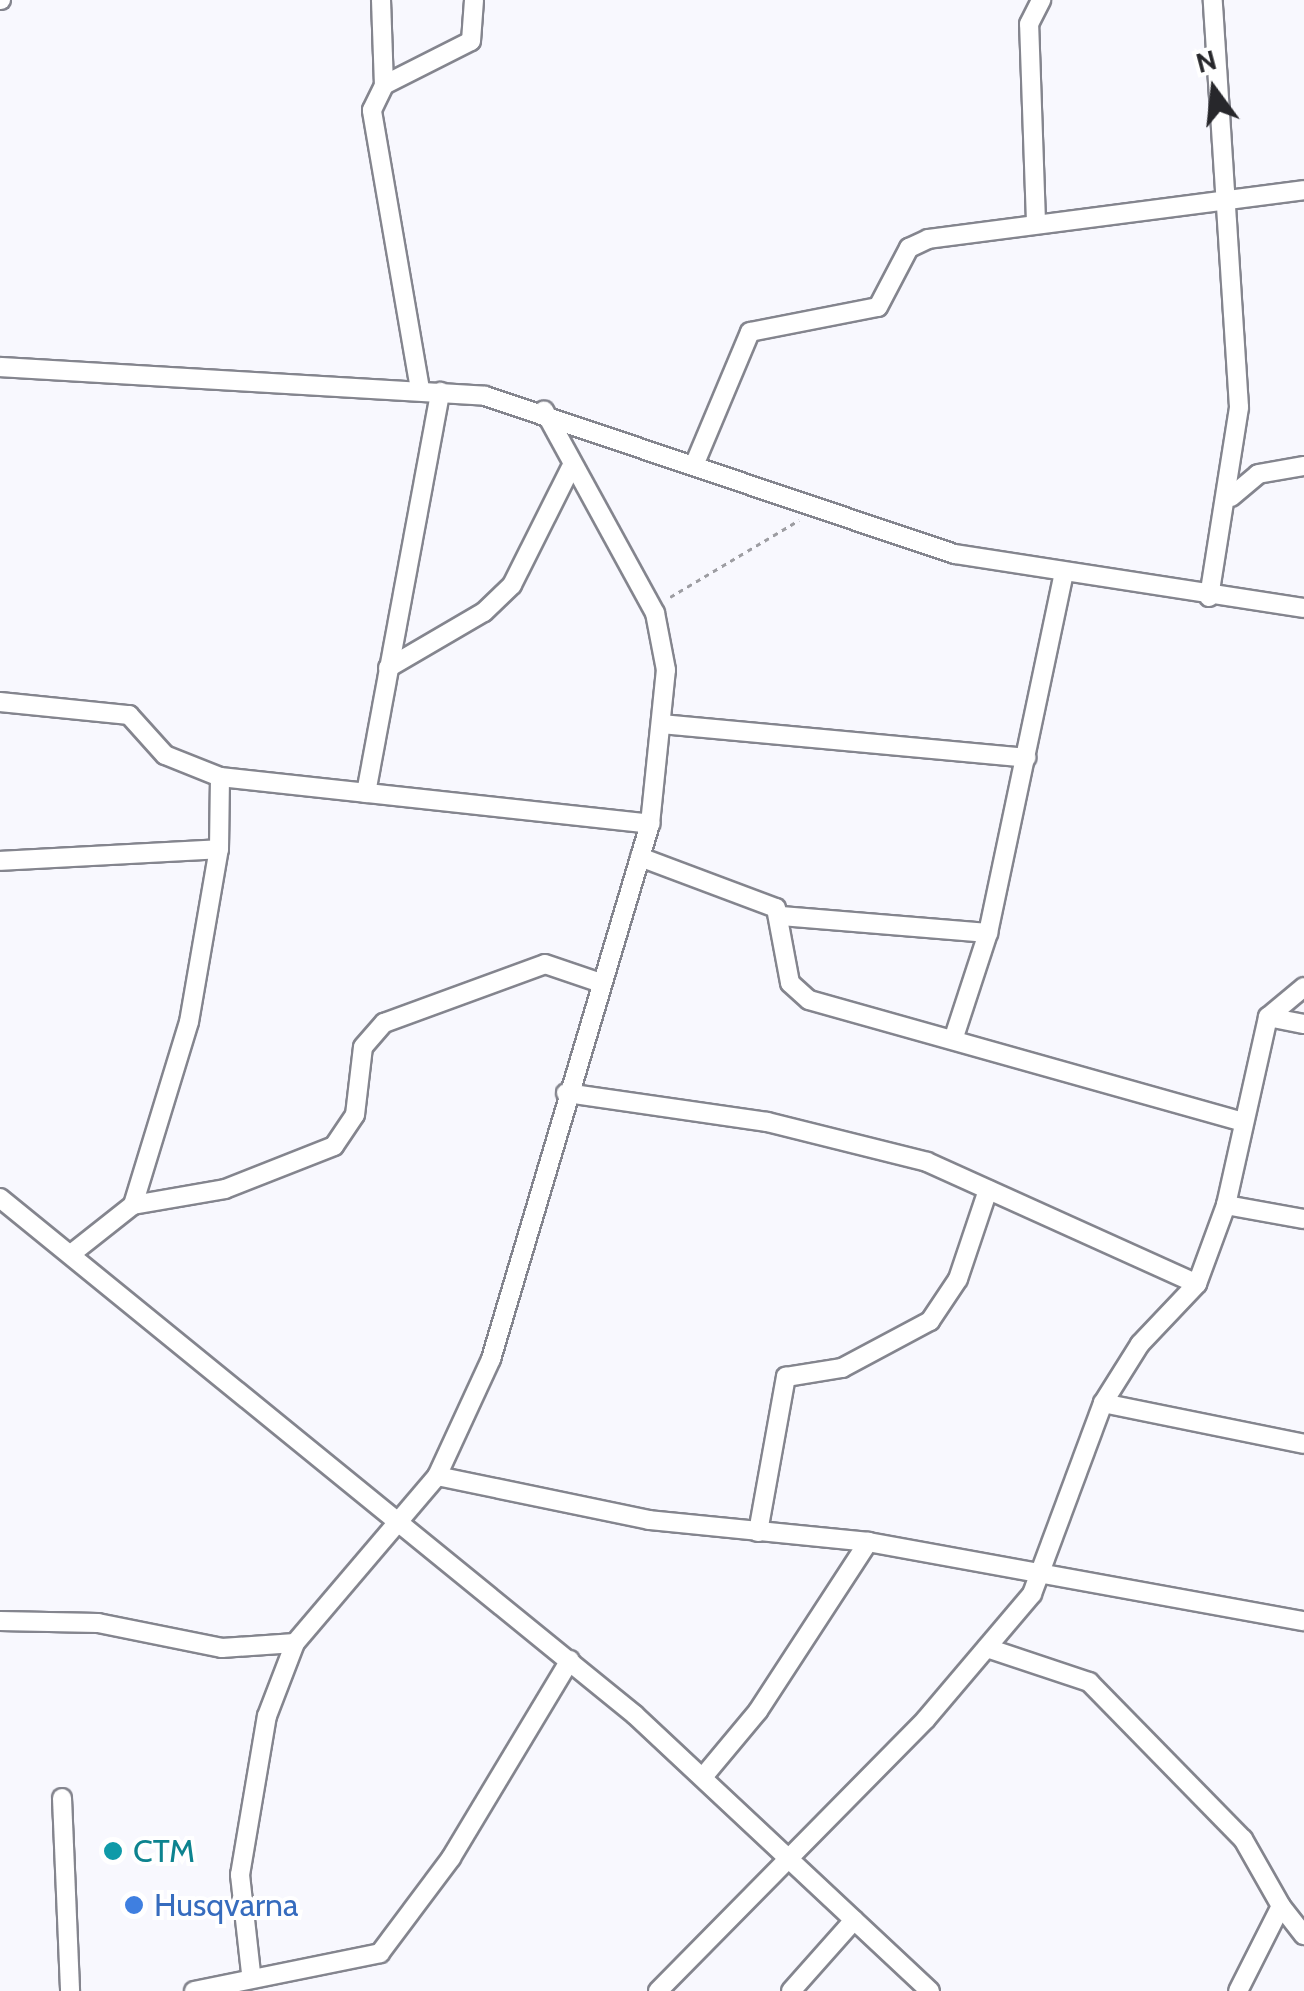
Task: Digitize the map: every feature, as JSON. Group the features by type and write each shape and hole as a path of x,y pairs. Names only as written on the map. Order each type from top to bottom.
{"street":[{"path":"381,0 384,85 373,138 420,389"},
{"path":"384,85 471,42 474,0"},
{"path":"1036,222 1030,24 1040,0"},
{"path":"1209,597 1228,502 1238,408 1230,202 1213,0"},
{"path":"695,462 750,332 863,313 890,296 909,248 963,230 1230,202 1304,190"},
{"path":"0,367 420,389 544,410 922,545 1209,597 1304,608"},
{"path":"366,793 440,392"},
{"path":"251,1973 240,1875 266,1716 295,1642 437,1476 515,1294 566,1093 650,824 666,670 655,613 570,469 544,410"},
{"path":"1228,502 1258,474 1304,466"},
{"path":"388,668 512,585 570,469"},
{"path":"955,1034 988,933 1064,573"},
{"path":"0,702 129,714 165,755 220,777 650,824"},
{"path":"662,724 1026,758"},
{"path":"133,1205 189,1022 218,849 220,777"},
{"path":"0,861 218,849"},
{"path":"640,857 762,899 781,916 988,933"},
{"path":"781,916 795,993 955,1034 1164,1106 1239,1121"},
{"path":"71,1254 133,1205 225,1189 334,1146 355,1115 363,1047 384,1022 545,964 598,982"},
{"path":"658,1991 987,1648 1039,1575 1103,1404 1140,1344 1196,1284 1226,1205 1239,1121 1268,1017 1304,987"},
{"path":"1268,1017 1304,1024"},
{"path":"566,1093 767,1122 928,1162 1196,1284"},
{"path":"758,1532 786,1377 842,1368 930,1321 958,1279 988,1190"},
{"path":"0,1198 570,1660 703,1777 930,1991"},
{"path":"1226,1205 1304,1219"},
{"path":"1103,1404 1304,1444"},
{"path":"437,1476 758,1532 868,1542 1304,1620"},
{"path":"703,1777 758,1711 868,1542"},
{"path":"0,1620 98,1623 222,1648 295,1642"},
{"path":"987,1648 1039,1658 1110,1699 1243,1840 1281,1906 1304,1935"},
{"path":"194,1991 251,1973 322,1971 380,1953 452,1858 570,1660"},
{"path":"62,1798 70,1991"},
{"path":"1238,1991 1281,1906"},
{"path":"791,1991 854,1920"}],"path":[{"path":"655,613 690,578 785,533 809,506"}],"place":[{"name":"CTM","path":"113,1851"},
{"name":"Husqvarna","path":"134,1905"}]}
